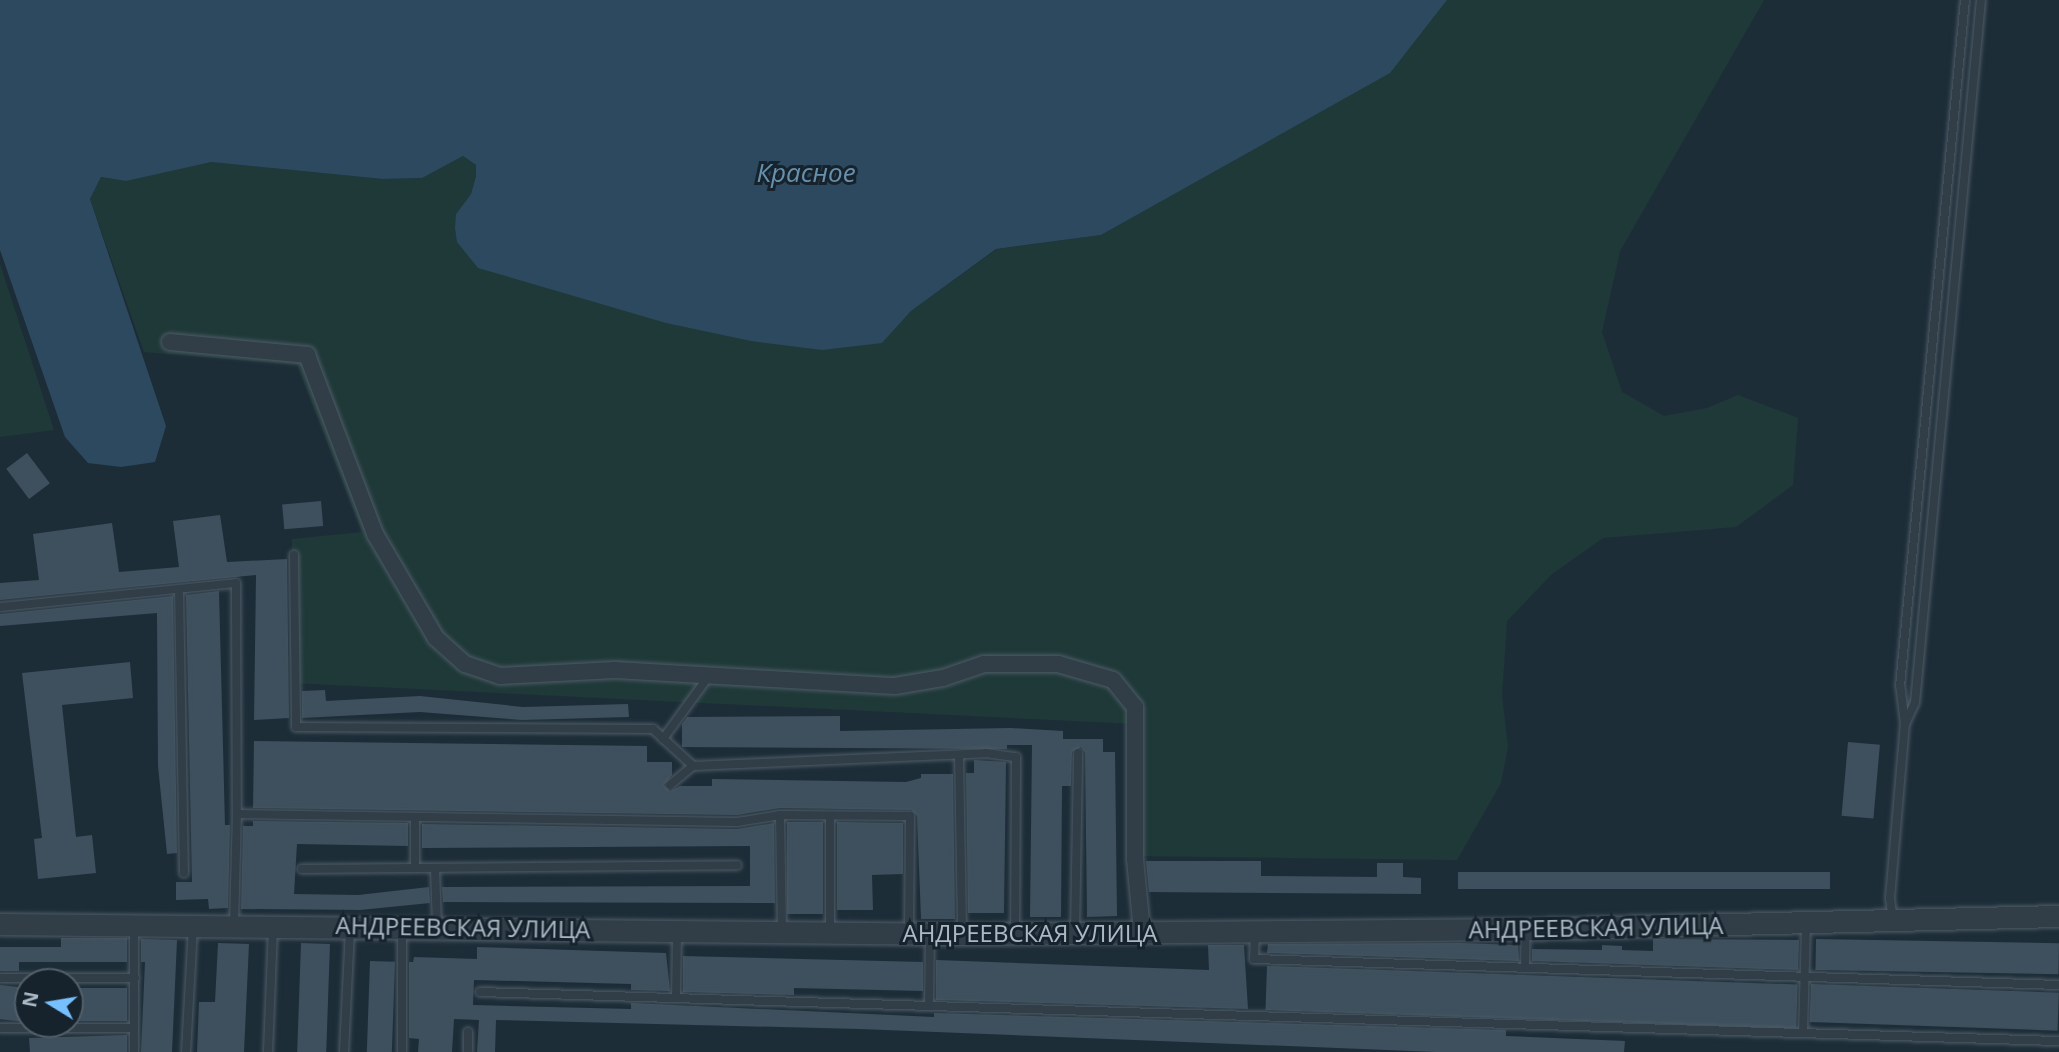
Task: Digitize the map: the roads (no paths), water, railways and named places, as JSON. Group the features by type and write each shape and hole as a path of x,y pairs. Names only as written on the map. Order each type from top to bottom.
{"street":[{"path":"170,342 307,355 375,534 436,638 465,664 500,676 615,670 895,686 943,678 984,664 1058,664 1113,680 1135,707 1135,859 1142,932"},
{"name":"АНДРЕЕВСКАЯ УЛИЦА","path":"0,924 437,925 677,932 962,934 1526,929 2059,916"}],"lane":[{"path":"1893,920 1890,898 1905,724 1900,686 1965,0"},
{"path":"1905,724 1915,703 1982,0"},
{"path":"294,555 296,727 653,729 693,766"},
{"path":"0,607 236,583 233,925"},
{"path":"179,590 184,873"},
{"path":"663,739 709,675"},
{"path":"1075,933 1078,753"},
{"path":"959,755 962,934"},
{"path":"670,785 693,766 959,755 1016,757 1014,933"},
{"path":"236,814 415,819 737,822 780,816 830,819 910,816 929,1006"},
{"path":"780,816 782,933"},
{"path":"415,819 415,868"},
{"path":"830,819 830,933"},
{"path":"302,869 737,865"},
{"path":"435,868 437,925"},
{"path":"1803,1033 1806,923"},
{"path":"134,925 134,1052"},
{"path":"186,1052 192,925"},
{"path":"268,1052 273,925"},
{"path":"344,1052 350,925"},
{"path":"402,925 402,1052"},
{"path":"1525,968 1526,929"},
{"path":"1255,931 1254,959 2059,985"},
{"path":"676,998 677,932"},
{"path":"0,978 135,978"},
{"path":"480,992 2059,1041"},
{"path":"0,1028 134,1028"},
{"path":"467,1052 468,1032"}],"water":[{"name":"Красное","path":"0,0 1447,0 1390,73 1101,235 996,249 911,311 882,343 822,350 751,341 666,323 478,268 457,242 455,228 456,214 471,194 476,176 476,165 463,156 422,178 383,179 211,162 126,181 101,177 90,199 166,426 155,462 121,467 88,463 65,437 0,250"}]}
